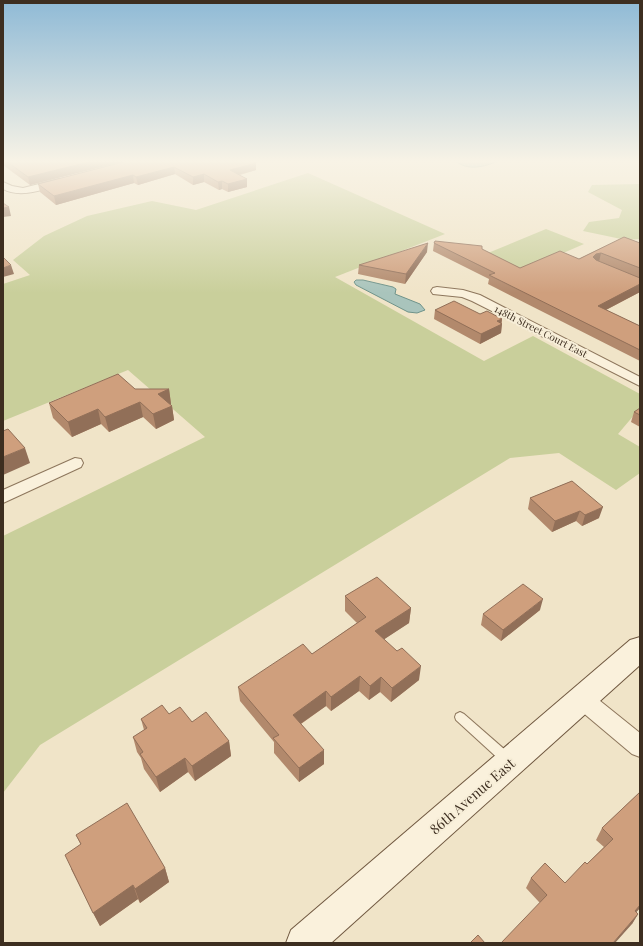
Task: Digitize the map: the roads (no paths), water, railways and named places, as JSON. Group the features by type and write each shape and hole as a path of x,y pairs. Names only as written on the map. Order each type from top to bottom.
{"street":[{"name":"148th Street Court East","path":"437,291 463,294 476,298 640,382"},
{"path":"3,497 75,463"},
{"name":"86th Avenue East","path":"304,943 640,648"},
{"path":"582,699 640,747"}],"lane":[{"path":"460,717 511,762"}],"water":[{"path":"356,280 363,280 393,287 396,289 395,294 420,304 425,310 417,313 408,312 356,285 354,282"}]}
